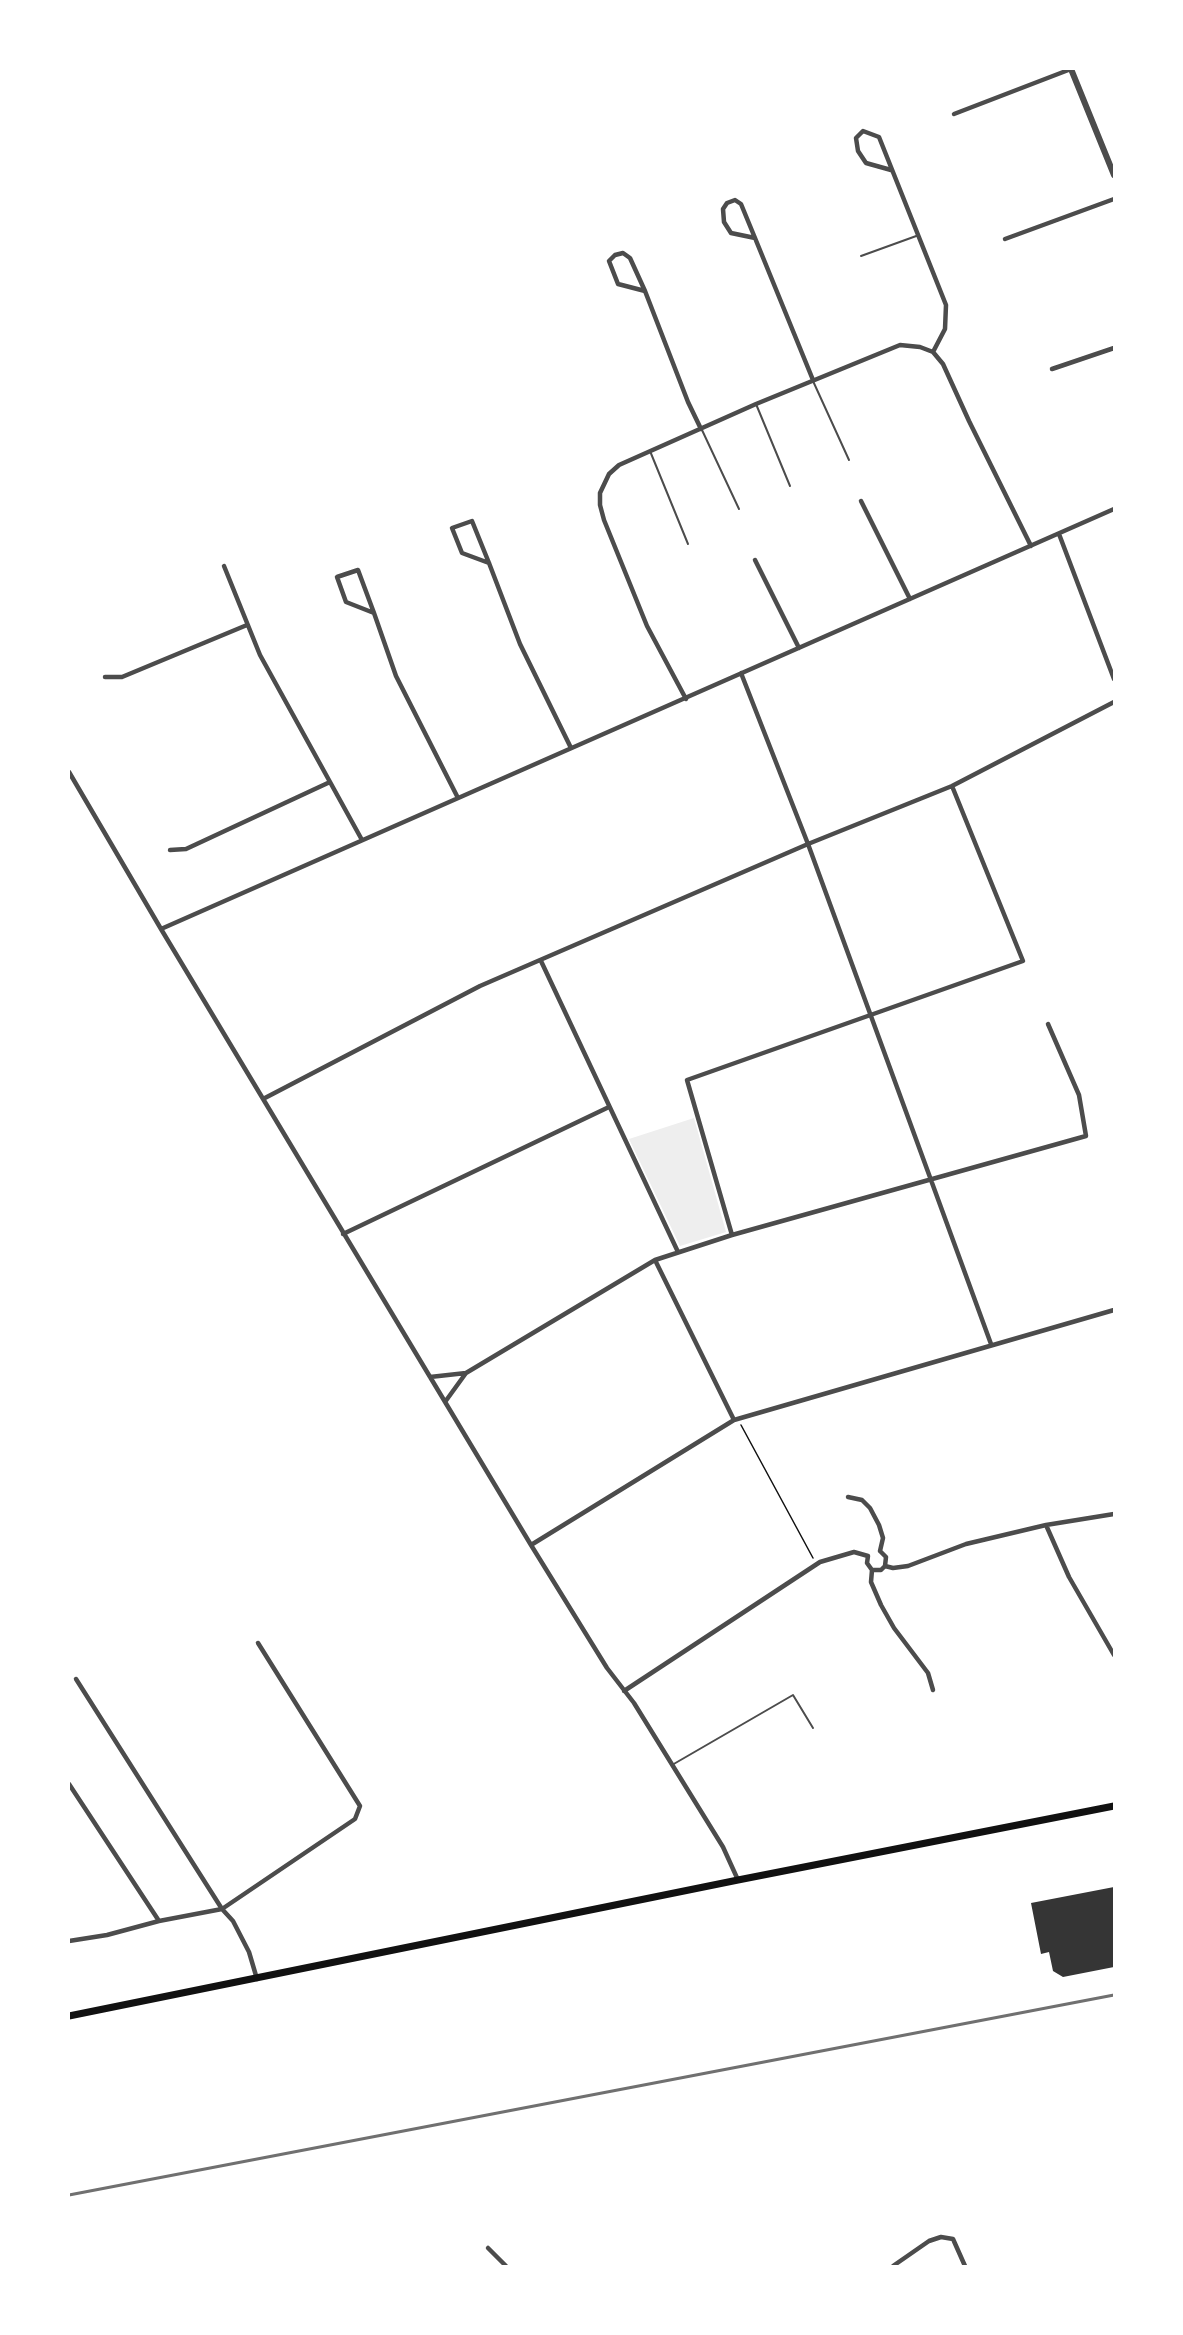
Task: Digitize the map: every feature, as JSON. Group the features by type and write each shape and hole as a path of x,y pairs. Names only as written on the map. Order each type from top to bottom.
{"main road":[{"path":"69,2016 1114,1806"}],"street":[{"path":"954,114 1071,69 1114,175"},
{"path":"891,170 866,164 858,151 856,138 863,131 879,137 945,305 945,329 933,352"},
{"path":"1005,239 1114,199"},
{"path":"755,238 731,233 724,222 723,209 727,203 735,200 741,204 755,238 813,380"},
{"path":"645,291 618,284 609,261 615,255 623,253 630,258 645,291 688,402 701,429"},
{"path":"686,699 647,626 604,520 600,506 600,494 609,474 619,465 756,404 900,345 920,347 933,352 947,371 969,421 1031,546"},
{"path":"1052,369 1114,348"},
{"path":"861,501 910,599"},
{"path":"161,929 1114,510"},
{"path":"489,563 462,553 452,528 472,521 489,563 520,644 571,748"},
{"path":"1059,534 1114,679"},
{"path":"755,560 799,648"},
{"path":"224,566 247,625 275,683 362,840"},
{"path":"374,613 346,602 337,577 358,570 374,613 396,676 458,798"},
{"path":"105,677 122,677 247,625"},
{"path":"741,674 808,844 991,1344"},
{"path":"263,1099 480,986 808,844 952,786 1114,702"},
{"path":"69,772 343,1234 607,1668 634,1703 723,1847 738,1880"},
{"path":"170,850 186,849 330,782"},
{"path":"732,1235 687,1080 1023,961 952,786"},
{"path":"542,961 678,1252"},
{"path":"445,1402 466,1373 654,1260 732,1235 1086,1136 1079,1095 1048,1024"},
{"path":"343,1234 609,1107"},
{"path":"654,1260 736,1419"},
{"path":"531,1545 736,1419 1114,1310"},
{"path":"430,1377 466,1373"},
{"path":"848,1497 862,1500 870,1508 883,1538 880,1551"},
{"path":"885,1566 892,1568 908,1566 966,1544 1046,1525 1114,1514"},
{"path":"1046,1525 1069,1577 1114,1655"},
{"path":"872,1570 881,1570 885,1566 886,1557 880,1551 873,1551 868,1556 867,1563 872,1570 871,1582 880,1605 894,1628 928,1673 933,1690"},
{"path":"624,1691 818,1563 854,1552 868,1556"},
{"path":"69,1941 107,1935 159,1921 222,1909 355,1819 360,1806 258,1643"},
{"path":"76,1679 222,1909 233,1921 249,1952 257,1979"},
{"path":"69,1784 159,1921"},
{"path":"893,2266 929,2241 941,2237 953,2239 965,2266"},
{"path":"488,2248 506,2266"}],"lane":[{"path":"861,256 919,235"},
{"path":"813,380 849,460"},
{"path":"756,404 790,486"},
{"path":"701,429 739,509"},
{"path":"650,452 688,544"},
{"path":"672,1765 793,1695 813,1728"}],"path":[{"path":"736,1419 818,1563"}],"shaded area":[{"path":"694,1118 726,1232 680,1246 629,1139"}],"building":[{"path":"1114,1887 1114,1967 1063,1977 1053,1971 1049,1952 1041,1954 1031,1903"}],"railway":[{"path":"69,2195 1114,1995"}]}
